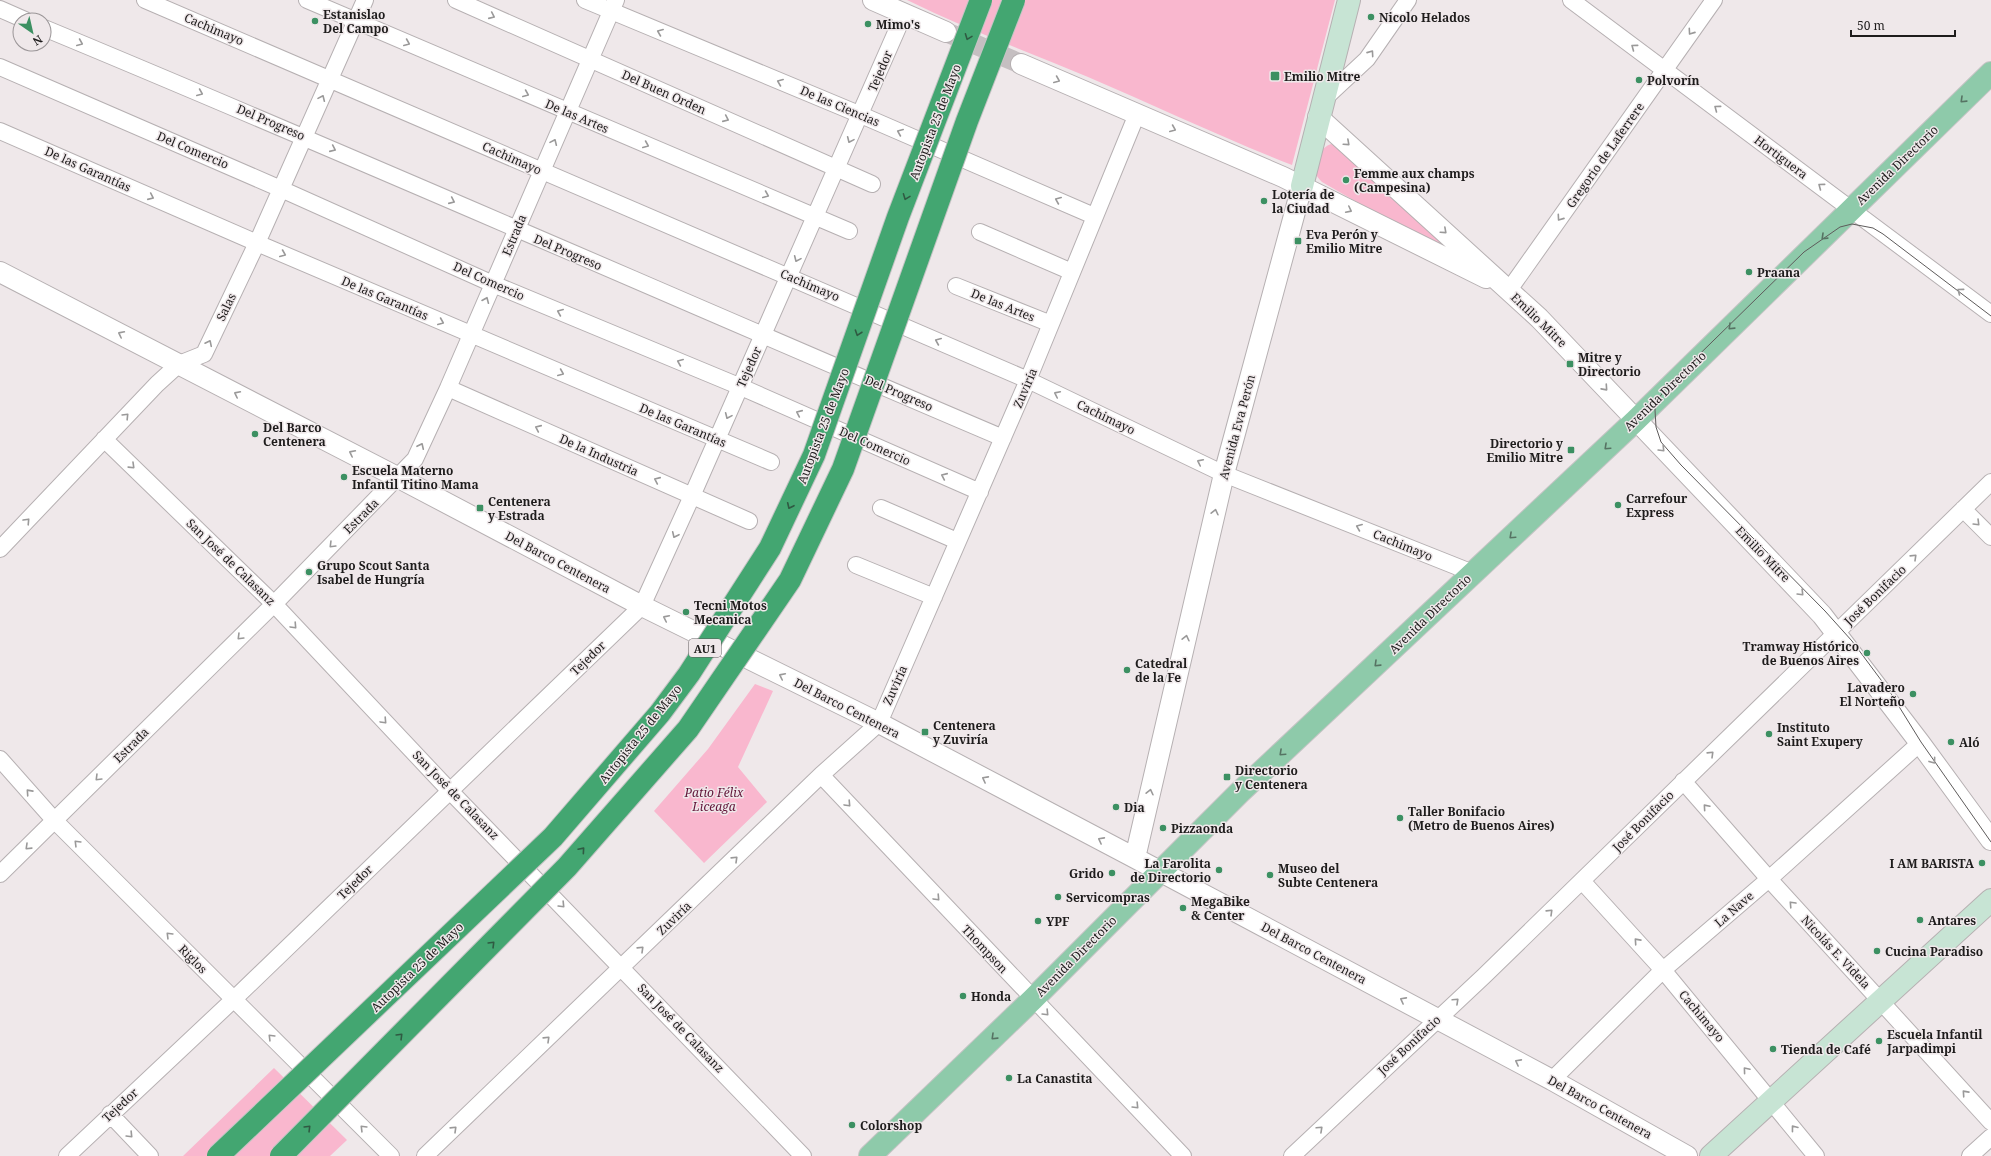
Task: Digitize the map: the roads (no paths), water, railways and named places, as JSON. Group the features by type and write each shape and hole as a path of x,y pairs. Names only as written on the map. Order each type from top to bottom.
{"highway":[{"name":"Autopista 25 de Mayo","path":"218,1156 553,837 660,713 688,674 770,548 814,455 898,217 981,0"},
{"name":"AU1","path":"281,1156 567,868 688,729 790,580 843,469 967,121 1014,0"}],"main road":[{"name":"Avenida Eva Perón","path":"1302,186 1349,0"},
{"name":"Avenida Directorio","path":"870,1156 1033,999 1240,792 1635,421 1991,73"},
{"path":"1711,1156 1991,900"}],"street":[{"name":"Cachimayo","path":"145,0 330,78 1028,380 1224,474 1473,573"},
{"name":"De las Artes","path":"307,0 849,231"},
{"name":"Salas","path":"1,546 179,364 204,354 257,243 365,0"},
{"name":"Del Buen Orden","path":"456,0 872,184"},
{"name":"De las Ciencias","path":"585,0 613,6 1094,216"},
{"path":"873,0 946,32"},
{"path":"1321,109 1367,59 1408,0"},
{"name":"Hortiguera","path":"1571,0 1991,314"},
{"name":"Gregorio de Laferrere","path":"1509,290 1714,0"},
{"name":"Estrada","path":"0,874 274,604 399,478 415,459 448,388 613,6"},
{"path":"0,10 12,15"},
{"name":"Tejedor","path":"66,1156 234,1000 642,606 718,439 904,14"},
{"name":"Del Progreso","path":"52,31 304,136 516,230 1003,438"},
{"name":"Emilio Mitre","path":"1021,64 1302,186 1509,290"},
{"name":"Del Comercio","path":"0,67 281,189 493,284 740,387 980,492"},
{"name":"Emilio Mitre","path":"1321,109 1572,352 1635,421 1822,615 1920,743 1991,840"},
{"name":"Zuviría","path":"425,1156 821,775 879,724 1028,380 1137,114"},
{"name":"De las Garantías","path":"0,131 257,243 771,462"},
{"name":"Avenida Eva Perón","path":"1135,858 1224,474 1302,186"},
{"path":"980,232 1072,272"},
{"name":"Del Barco Centenera","path":"0,272 399,478 642,606 879,724 1135,858 1552,1080 1687,1156"},
{"name":"De las Artes","path":"956,286 1051,324"},
{"name":"De la Industria","path":"448,388 749,521"},
{"name":"San José de Calasanz","path":"104,439 274,604 450,791 622,967 803,1156"},
{"name":"José Bonifacio","path":"1292,1156 1582,881 1991,482"},
{"path":"881,508 958,541"},
{"path":"1963,509 1991,537"},
{"path":"856,564 934,597"},
{"name":"La Nave","path":"1552,1080 1663,970 1769,879 1920,743"},
{"name":"Riglos","path":"0,759 55,820 391,1156"},
{"name":"Thompson","path":"821,775 1183,1156"},
{"name":"Nicolás E. Videla","path":"1683,781 1769,879 1991,1122"},
{"name":"Cachimayo","path":"1582,881 1663,970 1816,1156"},
{"path":"110,1114 150,1156"},
{"path":"1970,1156 1991,1137"}],"tunnel":[{"path":"946,32 1021,64"}],"tram line":[{"path":"1991,316 1873,228 1852,224 1840,227 1804,252 1668,385 1657,401 1655,410 1656,427 1661,442 1681,465 1825,611 1852,641 1890,692 1921,742 1991,842"}],"place":[{"name":"Nicolo Helados","path":"1371,17"},
{"name":"Estanislao Del Campo","path":"315,21"},
{"name":"Mimo's","path":"868,24"},
{"name":"Emilio Mitre","path":"1275,76"},
{"name":"Polvorín","path":"1639,80"},
{"name":"Femme aux champs (Campesina)","path":"1346,180"},
{"name":"Lotería de la Ciudad","path":"1264,201"},
{"name":"Eva Perón y Emilio Mitre","path":"1298,241"},
{"name":"Praana","path":"1749,272"},
{"name":"Mitre y Directorio","path":"1570,364"},
{"name":"Del Barco Centenera","path":"255,434"},
{"name":"Directorio y Emilio Mitre","path":"1571,450"},
{"name":"Escuela Materno Infantil Titino Mama","path":"344,477"},
{"name":"Carrefour Express","path":"1618,505"},
{"name":"Centenera y Estrada","path":"480,508"},
{"name":"Grupo Scout Santa Isabel de Hungría","path":"309,572"},
{"name":"Tecni Motos Mecanica","path":"686,612"},
{"name":"Tramway Histórico de Buenos Aires","path":"1867,653"},
{"name":"Catedral de la Fe","path":"1127,670"},
{"name":"Lavadero El Norteño","path":"1913,694"},
{"name":"Centenera y Zuviría","path":"925,732"},
{"name":"Instituto Saint Exupery","path":"1769,734"},
{"name":"Aló","path":"1951,742"},
{"name":"Directorio y Centenera","path":"1227,777"},
{"name":"Dia","path":"1116,807"},
{"name":"Taller Bonifacio (Metro de Buenos Aires)","path":"1400,818"},
{"name":"Pizzaonda","path":"1163,828"},
{"name":"I AM BARISTA","path":"1982,863"},
{"name":"La Farolita de Directorio","path":"1219,870"},
{"name":"Grido","path":"1112,873"},
{"name":"Museo del Subte Centenera","path":"1270,875"},
{"name":"Servicompras","path":"1058,897"},
{"name":"MegaBike & Center","path":"1183,908"},
{"name":"Antares","path":"1920,920"},
{"name":"YPF","path":"1038,921"},
{"name":"Cucina Paradiso","path":"1877,951"},
{"name":"Honda","path":"963,996"},
{"name":"Escuela Infantil Jarpadimpi","path":"1879,1041"},
{"name":"Tienda de Café","path":"1773,1049"},
{"name":"La Canastita","path":"1009,1078"},
{"name":"Colorshop","path":"852,1125"}],"park label":[{"name":"Patio Félix Liceaga","path":"714,799"}]}
